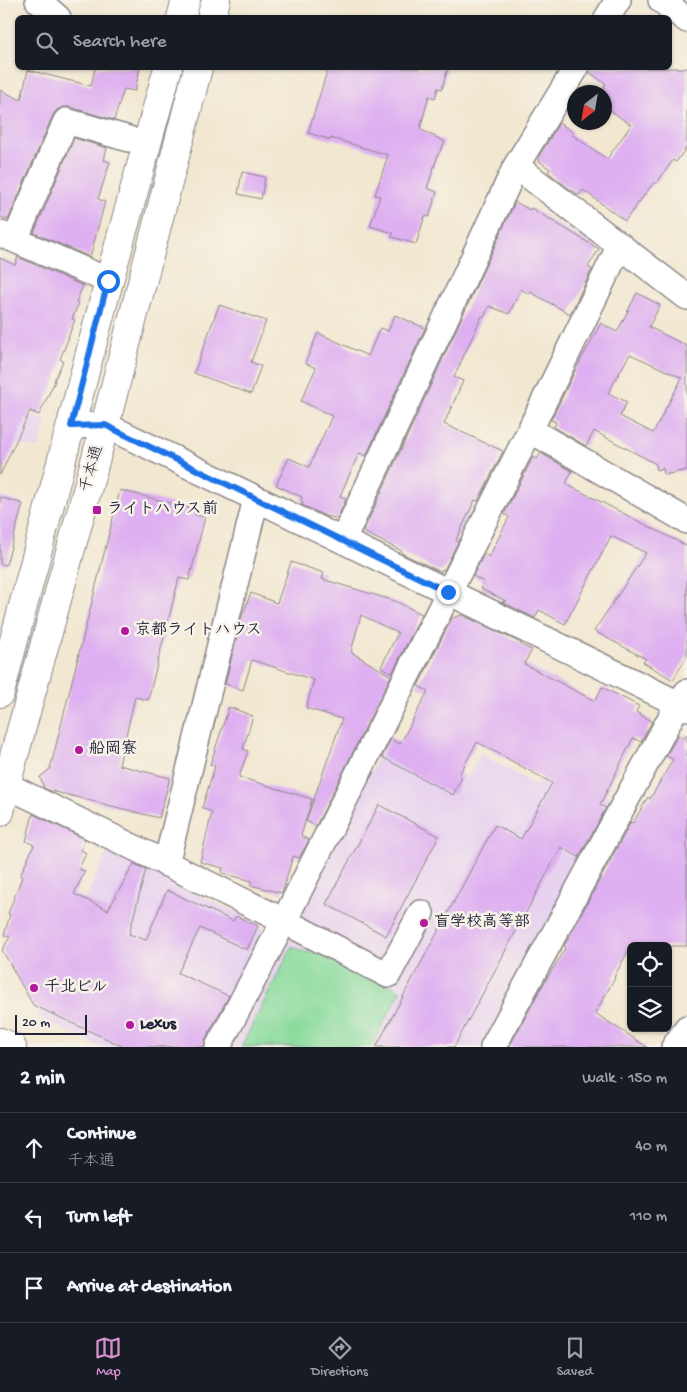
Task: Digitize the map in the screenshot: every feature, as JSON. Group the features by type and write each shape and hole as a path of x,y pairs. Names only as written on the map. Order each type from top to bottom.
{"main road":[{"path":"182,15 186,0"},
{"path":"212,15 216,0"},
{"name":"千本通","path":"0,693 108,281 167,70"},
{"name":"千本通","path":"0,812 105,425 197,70"},
{"path":"0,1042 12,1047"}],"street":[{"path":"609,15 618,0"},
{"path":"343,540 516,166 575,70"},
{"path":"108,281 7,237 66,121 129,139"},
{"path":"516,166 687,297"},
{"path":"218,1047 284,921 530,430 620,245"},
{"path":"71,426 105,425 448,592 684,701 493,1047"},
{"path":"530,430 687,521"},
{"path":"166,864 256,499"},
{"path":"6,786 284,921 388,975 421,913"},
{"path":"674,1047 687,1028"}],"shaded area":[{"path":"0,402 47,422 38,448 17,444 0,478"},
{"name":"盲学校高等部","path":"389,736 467,777 481,754 537,786 551,765 619,800 486,1047 233,1047"},
{"path":"107,852 260,923 265,937 210,1047 100,1047 37,1017 36,1010 78,925 74,923"}],"green space":[{"path":"292,946 307,953 310,946 401,991 371,1047 241,1047"}],"building":[{"path":"672,68 687,68 687,147 676,162 673,160 656,184 654,182 625,221 583,190 579,195 567,187 548,172 550,169 539,161 540,159 538,158 559,123 567,130 573,132 571,134 607,159 631,125 612,112 612,85 606,84 589,72 590,70 672,70"},
{"path":"28,70 91,86 95,70 140,70 135,91 124,89 114,120 70,107 63,107 57,110 53,115 8,220 0,217 0,90 21,100"},
{"path":"327,70 447,70 442,89 438,88 435,98 429,96 420,129 445,142 438,155 427,188 437,192 429,217 425,216 416,244 392,237 393,233 370,226 380,196 375,195 388,155 308,133"},
{"path":"74,138 107,148 104,160 110,162 98,199 105,202 90,257 34,233"},
{"path":"242,172 265,177 261,199 238,194"},
{"path":"515,202 530,210 531,208 599,249 588,267 592,269 570,314 521,289 509,314 489,306 484,317 482,316 454,377 463,381 444,424 503,451 478,501 475,500 456,540 458,542 444,570 442,569 441,572 363,532"},
{"path":"18,257 83,286 76,302 79,303 72,319 75,320 60,359 63,361 55,381 39,415 30,411 0,475 0,258 15,265"},
{"path":"637,293 660,305 649,327 687,346 687,470 664,475 663,468 657,470 656,464 594,431 586,446 554,427 556,422 551,420 601,323 617,332","holes":["630,354 682,378 653,433 620,416 627,402 608,393"]},
{"path":"219,305 266,321 251,362 261,366 251,394 194,373"},
{"path":"395,315 425,328 366,456 359,453 340,496 346,499 337,519 327,517 302,505 302,497 276,485 289,458 309,467 332,416 301,401 316,368 305,363 318,333 368,356 380,328 388,331"},
{"path":"541,453 572,471 566,484 687,546 687,656 673,680 643,662 646,659 594,631 646,553 611,536 565,624 539,610 535,618 502,602 506,601 481,589 484,582 473,576 484,554 489,557 509,517 504,514 533,457 537,459"},
{"name":"京都ライトハウス","path":"120,490 197,510 195,515 205,517 189,580 179,578 148,700 135,697 119,765 170,778 159,818 48,790 44,788 40,777 50,769"},
{"path":"0,497 23,504 6,565 0,564"},
{"path":"291,562 324,573 322,579 395,601 422,614 392,673 381,667 398,633 361,615 351,652 391,676 316,826 306,821 342,719 306,708 314,680 252,660 243,690 225,684 242,616 251,593 277,603"},
{"path":"462,615 532,650 524,664 595,701 602,687 639,706 636,712 652,721 641,742 633,738 600,805 606,808 579,857 561,847 454,1047 376,1047 495,825 521,839 552,783 477,742 459,775 462,777 453,795 382,757 391,739 400,744 428,691 418,686 452,618"},
{"path":"229,707 253,716 243,749 248,751 239,777 312,799 301,836 309,840 299,858 293,856 282,893 250,885 252,881 222,873 223,868 200,862 212,812 202,808 215,766 210,765"},
{"path":"687,734 687,946 672,946 672,942 627,942 627,953 595,1013 647,1047 509,1047 566,947 564,946 631,822 633,823 648,797 650,799 673,759 666,756 678,735 684,738"},
{"path":"379,805 439,836 386,936 326,904"},
{"path":"33,814 85,839 81,850 86,853 79,869 85,871 74,894 108,910 134,864 146,869 129,934 146,940 167,890 233,921 236,916 258,926 247,950 200,928 178,973 229,996 205,1040 204,1047 124,1047 33,1005 2,950 10,937 4,935 10,915 8,914 22,877 20,876 34,845 26,841"}],"place":[{"name":"ライトハウス前","path":"97,510"},
{"name":"京都ライトハウス","path":"125,631"},
{"name":"船岡寮","path":"79,750"},
{"name":"盲学校高等部","path":"424,923"},
{"name":"千北ビル","path":"34,988"},
{"name":"Lexus","path":"130,1025"}],"route":[{"path":"108,281 71,426 105,425 448,592"}]}
